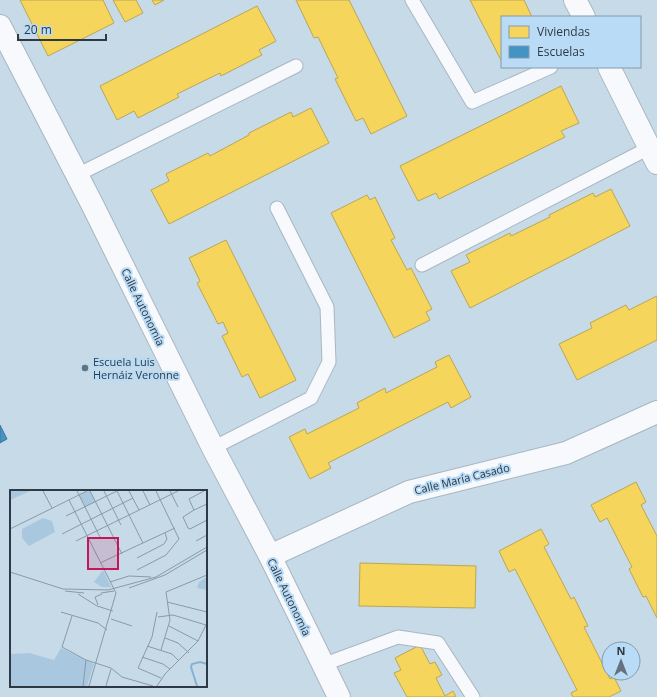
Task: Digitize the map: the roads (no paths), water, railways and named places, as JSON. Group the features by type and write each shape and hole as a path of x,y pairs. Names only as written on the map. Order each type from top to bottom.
{"main road":[{"path":"575,0 583,16"},
{"name":"Calle Autonomía","path":"0,26 77,175 213,448 270,556 322,665 339,697"},
{"path":"610,68 653,155"},
{"name":"Calle María Casado","path":"270,556 409,492 566,453 657,412"}],"lane":[{"path":"412,0 472,102 549,68"},
{"path":"77,175 296,66"},
{"path":"422,265 653,155"},
{"path":"213,448 311,398 329,362 327,307 277,208"},
{"path":"322,665 398,637 438,643 473,697"}],"place":[{"name":"Escuela Luis Hernáiz Veronne","path":"85,368"}]}
